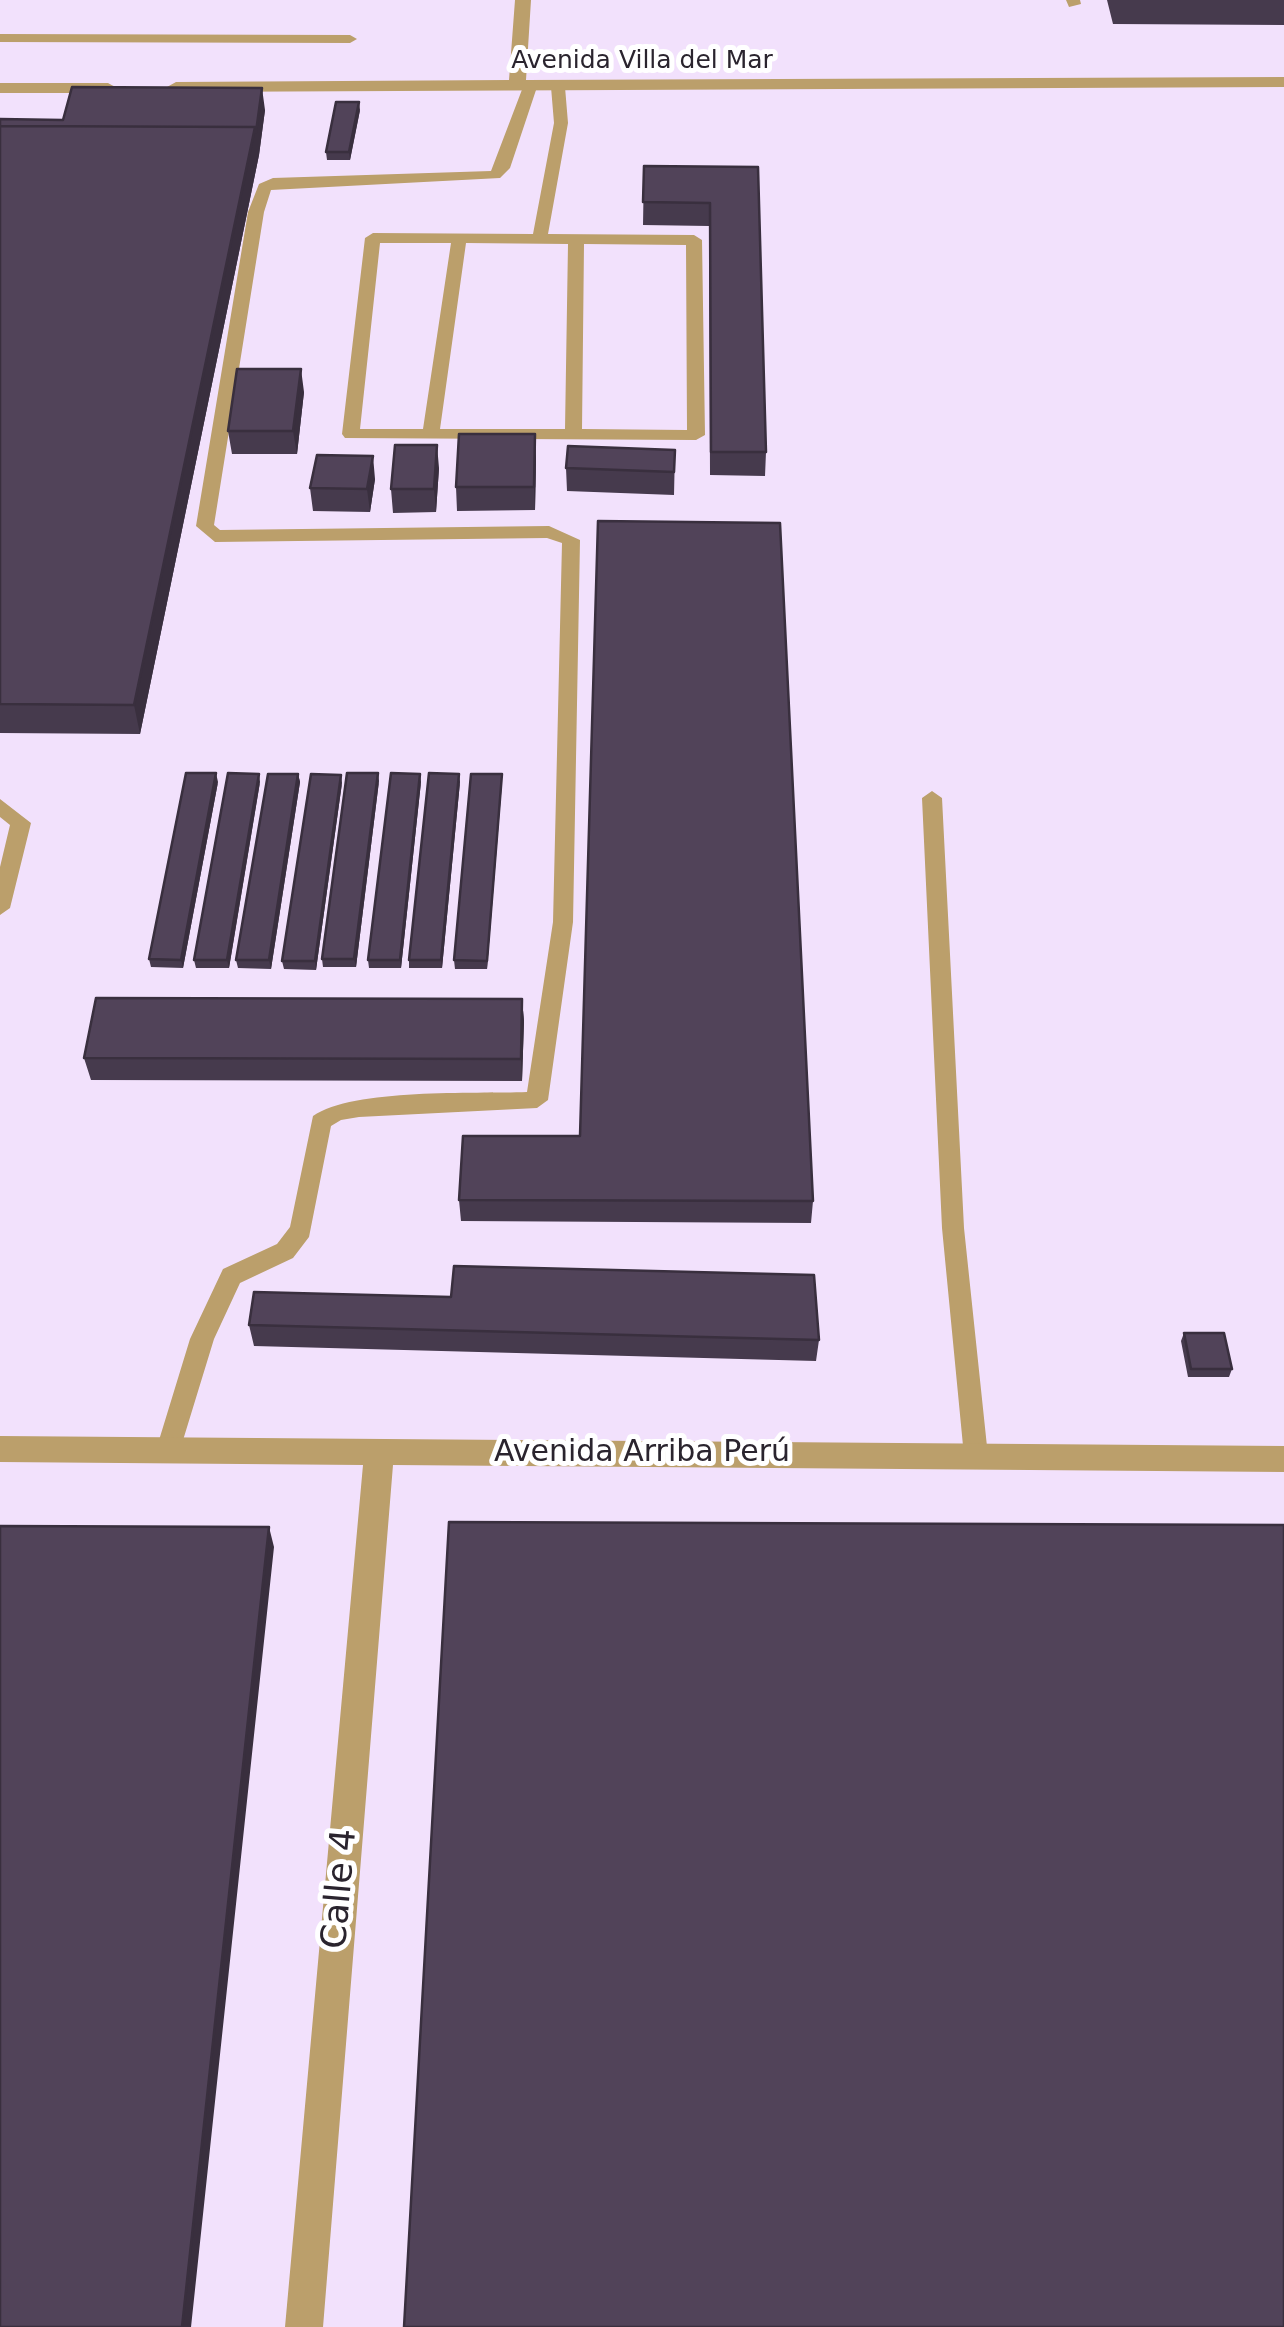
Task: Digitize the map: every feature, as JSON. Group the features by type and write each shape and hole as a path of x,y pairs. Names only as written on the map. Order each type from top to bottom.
{"street":[{"path":"523,0 523,87"},
{"name":"Avenida Villa del Mar","path":"0,88 1284,82"},
{"name":"Avenida Arriba Perú","path":"0,1448 1284,1459"},
{"name":"Calle 4","path":"304,2327 379,1451"}],"lane":[{"path":"0,38 350,39"},
{"path":"168,1450 202,1339 231,1276 285,1250 301,1230 321,1122 335,1112 359,1108 538,1100 541,1007 563,922 571,540 549,532 215,536 204,526 256,212 264,187 274,183 495,175 502,168 523,87"},
{"path":"540,238 561,123 558,87"},
{"path":"373,238 458,238 694,240 696,435 350,434 373,238"},
{"path":"432,434 458,238"},
{"path":"572,434 576,238"},
{"path":"932,798 952,1228 976,1456"},
{"path":"0,806 21,823 0,908"}],"building":[{"path":"72,87 262,88 256,132 255,127 0,126 0,119 63,120"},
{"path":"336,102 359,102 349,152 326,152"},
{"path":"0,126 255,127 134,705 0,704"},
{"path":"644,166 758,167 766,452 711,452 710,203 643,202"},
{"path":"237,369 301,369 293,431 228,431"},
{"path":"459,434 535,434 534,487 456,487"},
{"path":"395,445 437,445 434,489 391,489"},
{"path":"568,446 675,450 674,472 566,468"},
{"path":"317,455 373,456 367,489 310,488"},
{"path":"598,521 780,523 813,1201 459,1200 463,1136 580,1136"},
{"path":"186,773 216,773 181,960 149,959"},
{"path":"228,773 259,774 227,960 194,960"},
{"path":"347,773 378,773 354,959 322,959"},
{"path":"391,773 420,774 400,960 368,960"},
{"path":"429,773 459,774 441,960 409,960"},
{"path":"268,774 298,774 269,960 236,960"},
{"path":"311,774 341,775 315,961 282,961"},
{"path":"471,774 502,774 487,961 454,960"},
{"path":"96,998 522,999 521,1059 84,1058"},
{"path":"454,1266 814,1275 819,1340 249,1325 254,1292 451,1297"},
{"path":"1184,1333 1224,1333 1232,1369 1191,1369"},
{"path":"449,1522 1284,1525 1284,2327 404,2327"},
{"path":"0,1526 269,1527 182,2327 0,2327"}]}
